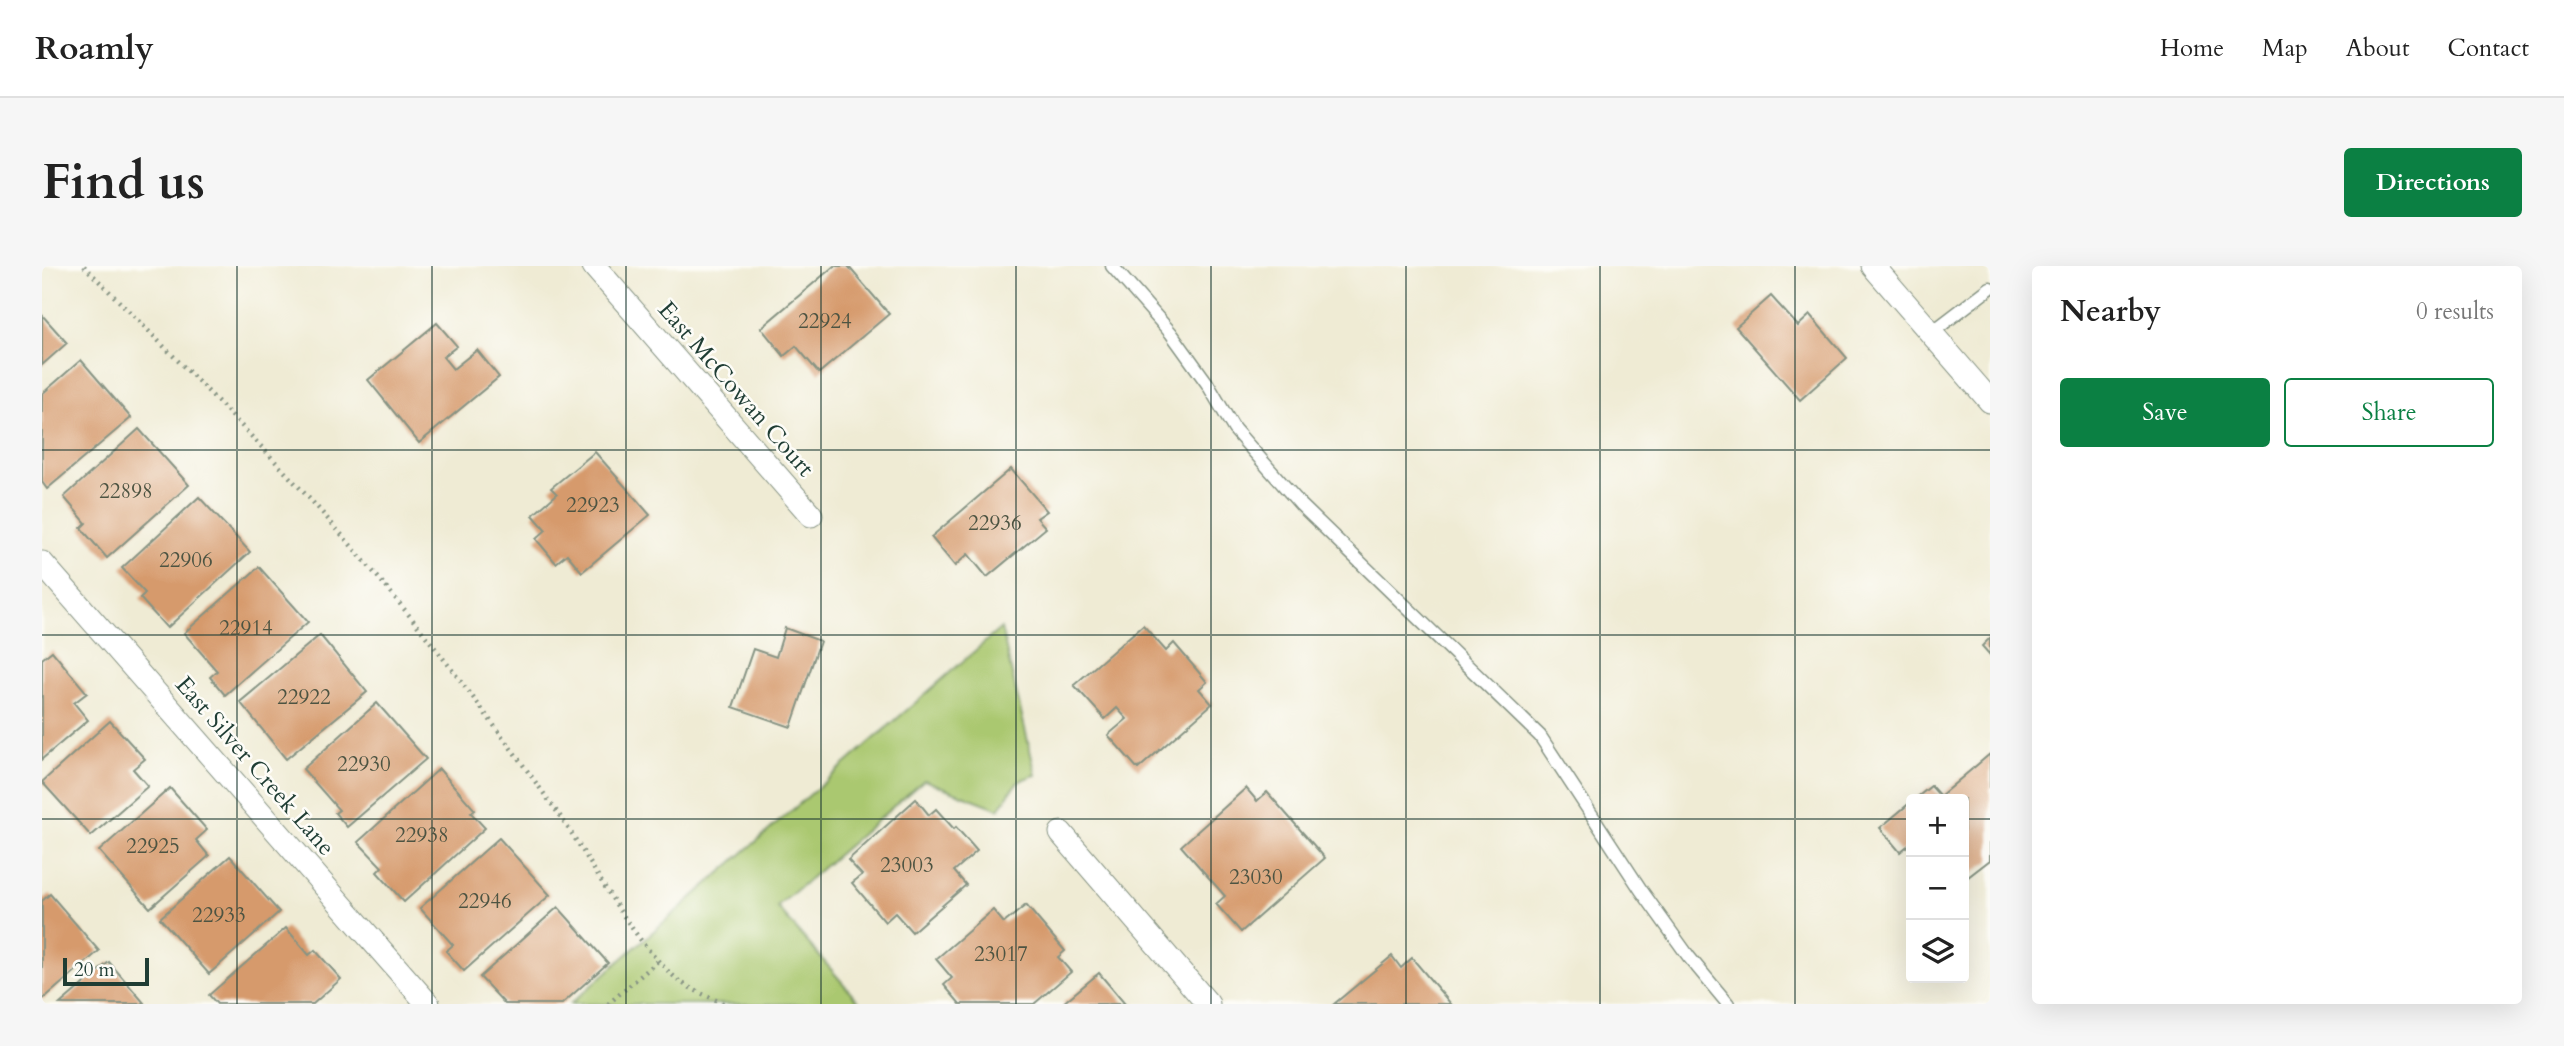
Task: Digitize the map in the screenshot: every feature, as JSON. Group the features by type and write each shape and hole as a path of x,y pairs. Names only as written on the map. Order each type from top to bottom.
{"street":[{"name":"East McCowan Court","path":"594,266 811,515"},
{"path":"1873,266 1990,401"},
{"name":"East Silver Creek Lane","path":"42,563 428,1004"},
{"path":"1061,833 1208,1004"}],"lane":[{"path":"1112,266 1185,353 1207,383 1234,429 1301,505 1539,736 1649,901 1689,957 1728,1004"},
{"path":"1931,333 1990,288"}],"path":[{"path":"84,266 290,477 371,569 527,770 567,826 608,892 659,960 679,981 725,1004"},
{"path":"608,1004 659,960"}],"green space":[{"path":"1001,628 1036,775 1016,784 999,809 924,780 777,907 861,1004 570,1004"}],"building":[{"path":"834,266 848,266 889,314 819,373 796,346 784,356 761,328"},
{"path":"1771,296 1798,326 1810,315 1847,358 1800,400 1736,327"},
{"path":"42,315 67,343 42,365"},
{"path":"437,323 457,346 443,357 453,369 477,350 499,377 419,443 368,380"},
{"path":"81,360 131,418 47,489 42,482 42,394"},
{"path":"139,429 189,485 107,558 81,528 86,523 64,497"},
{"path":"595,452 650,515 582,572 567,554 556,563 536,539 546,530 533,515 557,494 551,488"},
{"path":"1011,469 1047,511 1037,518 1046,528 987,577 968,554 955,566 931,537"},
{"path":"199,497 250,552 167,628 140,598 145,593 122,568"},
{"path":"259,567 308,622 225,695 210,677 217,671 184,633"},
{"path":"1143,625 1166,651 1174,643 1207,682 1199,689 1212,704 1138,769 1108,735 1127,719 1117,708 1105,719 1074,685"},
{"path":"785,628 820,641 791,727 733,707 753,649 776,657"},
{"path":"320,635 367,692 286,759 240,702"},
{"path":"1990,638 1990,655 1982,646"},
{"path":"52,651 87,693 74,703 88,720 42,759 42,659"},
{"path":"377,703 426,759 347,827 335,813 339,810 303,769"},
{"path":"110,721 145,759 133,769 148,786 91,836 42,782"},
{"path":"1990,754 1990,860 1969,876 1969,794 1942,794"},
{"path":"439,769 475,810 471,813 485,828 404,902 377,872 382,867 358,842"},
{"path":"1931,786 1938,794 1921,794"},
{"path":"170,788 207,830 196,840 209,856 150,908 99,851"},
{"path":"1246,788 1257,801 1267,792 1325,858 1241,932 1216,904 1225,896 1181,846"},
{"path":"916,799 929,815 936,809 977,851 954,871 966,885 912,932 895,913 885,922 852,883 862,875 848,860"},
{"path":"1906,806 1906,847 1900,852 1880,828"},
{"path":"499,838 550,895 464,971 446,951 453,945 420,908"},
{"path":"230,856 279,912 209,974 160,918"},
{"path":"50,894 99,951 42,1000 42,901"},
{"path":"1026,905 1065,951 1058,957 1071,972 1034,1004 960,1004 944,985 952,978 936,959 993,910 1004,923"},
{"path":"558,907 608,963 562,1004 505,1004 480,977"},
{"path":"286,928 309,955 315,950 341,979 313,1004 217,1004 209,995"},
{"path":"1392,956 1401,968 1412,958 1451,1004 1334,1004"},
{"path":"109,962 145,1004 60,1004"},
{"path":"1099,973 1125,1004 1062,1004"}]}
